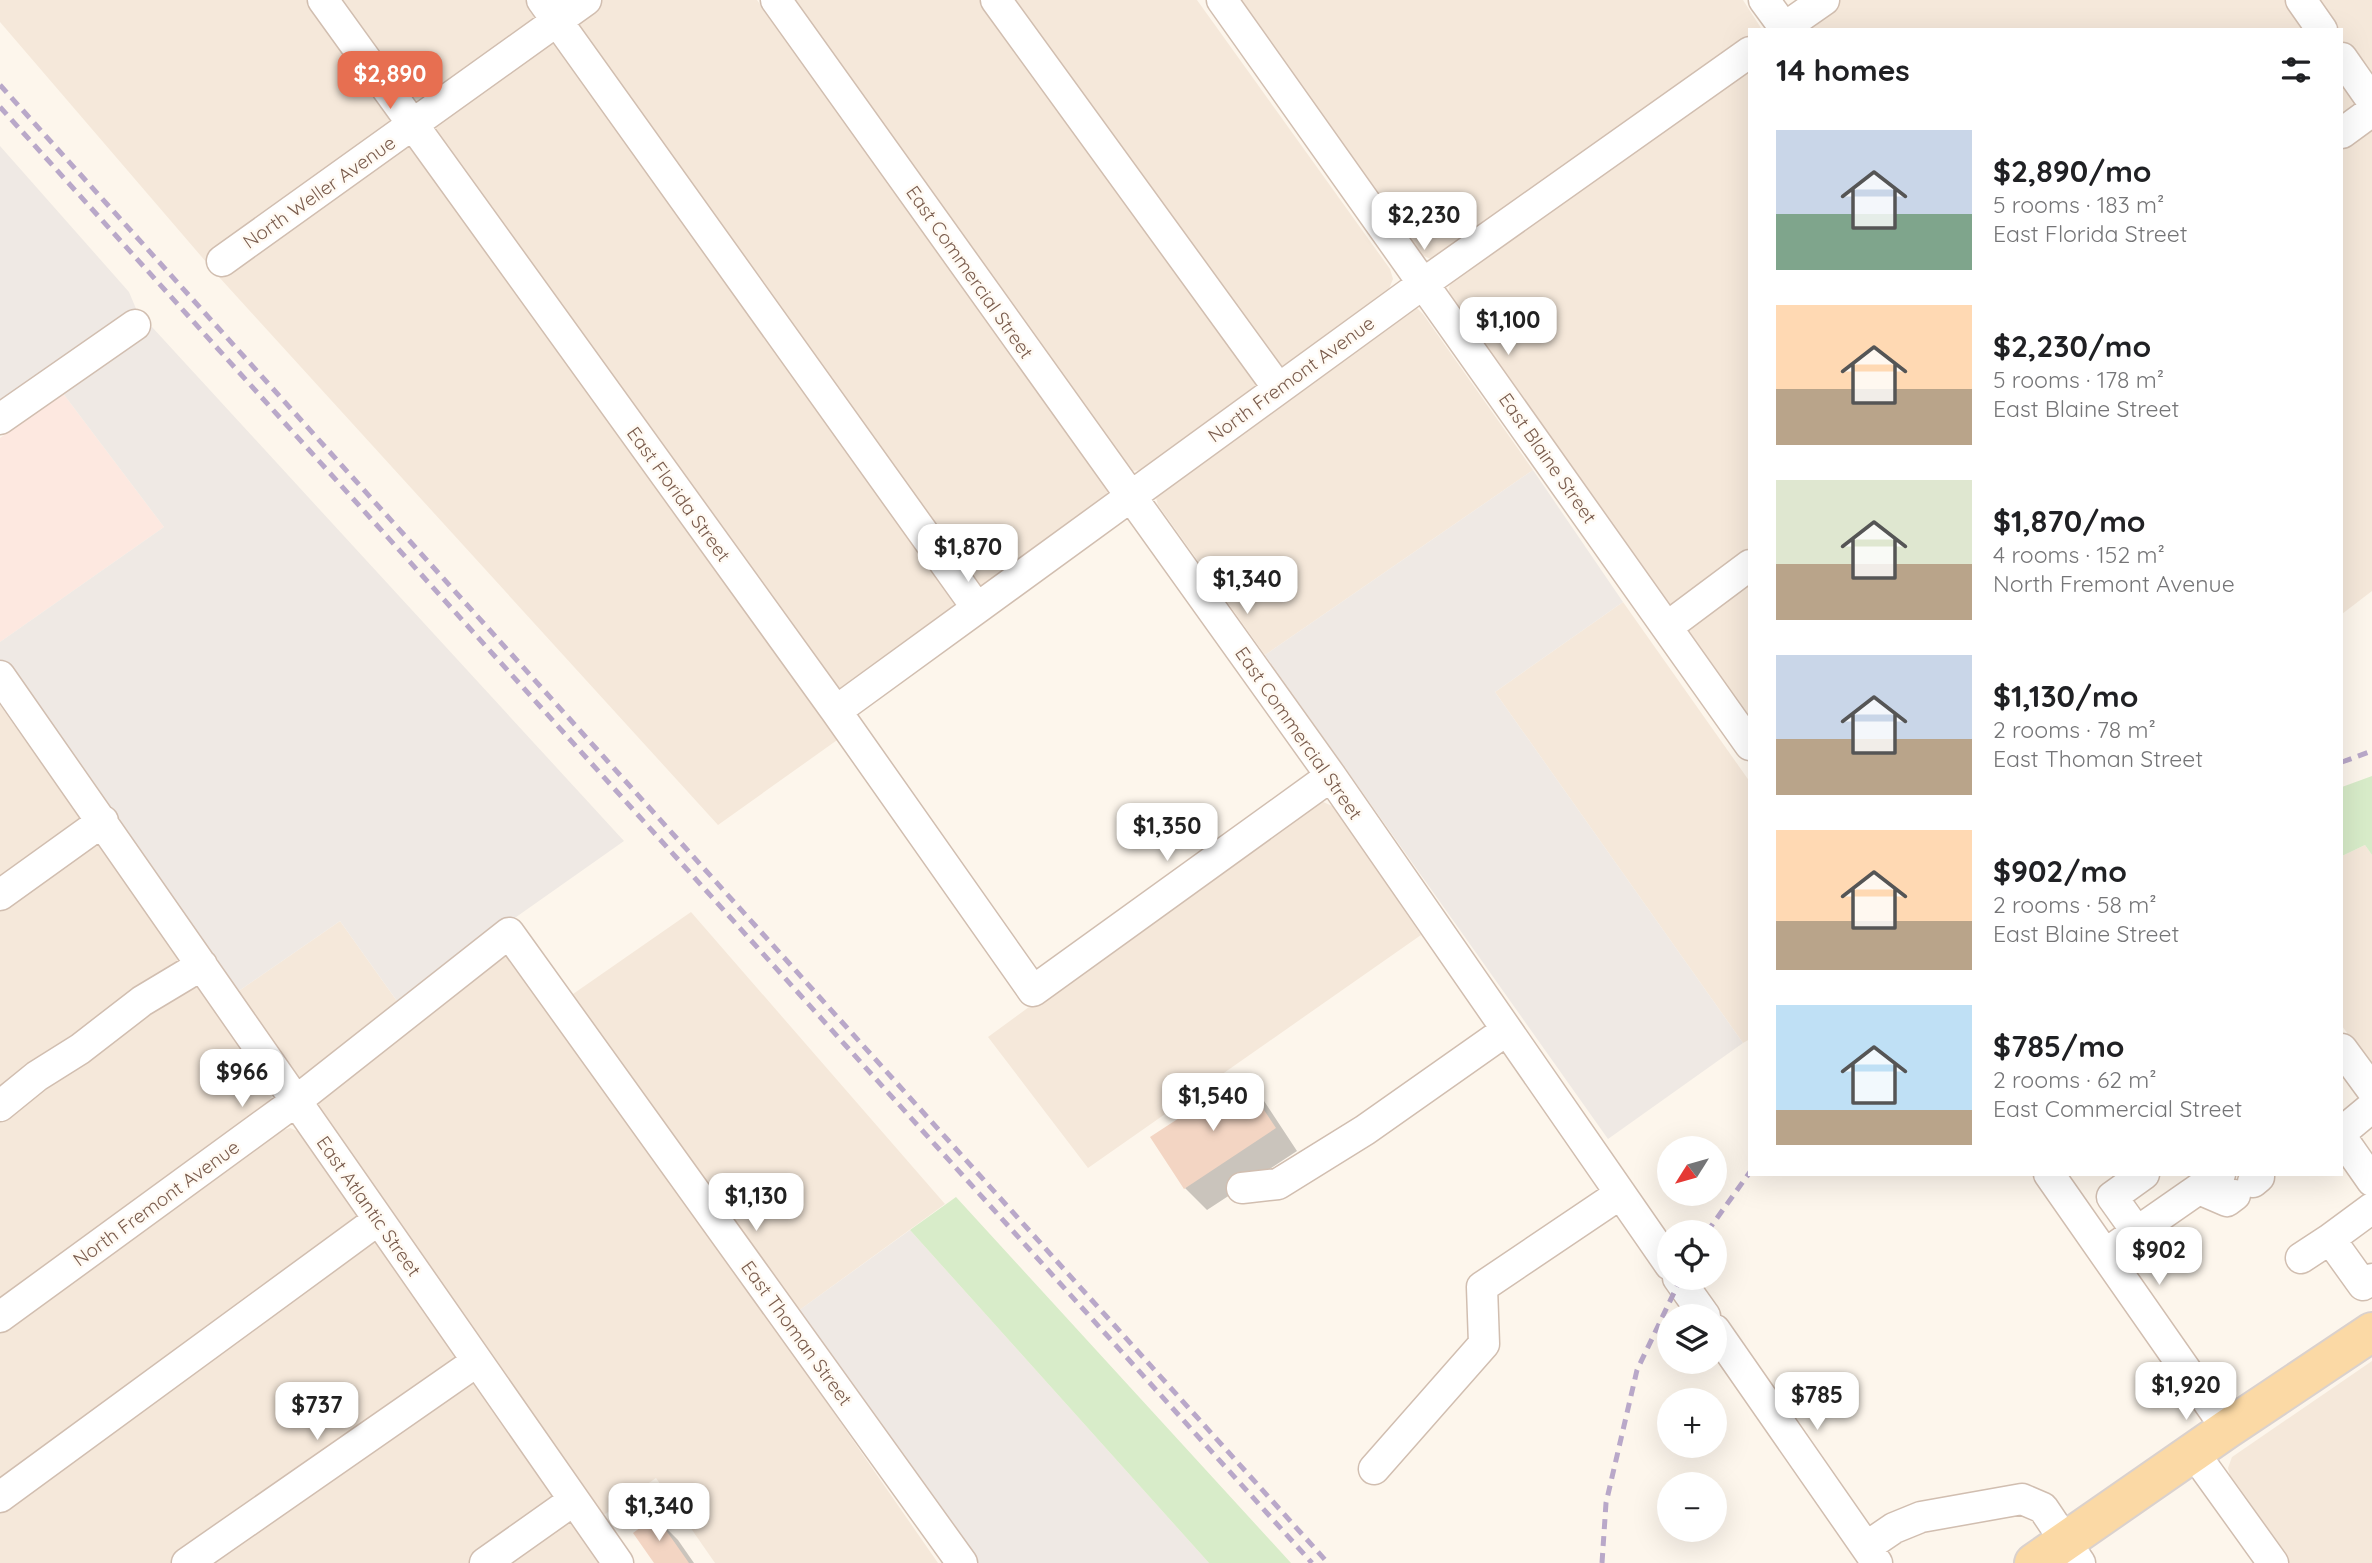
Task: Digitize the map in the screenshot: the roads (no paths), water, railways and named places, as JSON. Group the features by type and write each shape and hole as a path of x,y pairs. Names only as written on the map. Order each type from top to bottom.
{"main road":[{"path":"2059,1556 2227,1429 2372,1332"}],"street":[{"name":"East Florida Street","path":"323,0 836,711 1033,991 1331,776"},
{"name":"North Weller Avenue","path":"222,261 414,125 549,11 586,0"},
{"name":"East Commercial Street","path":"776,0 1331,776 1657,1247"},
{"path":"996,0 1278,388"},
{"name":"East Blaine Street","path":"1222,0 1748,743"},
{"path":"1764,0 1783,28"},
{"path":"1785,28 1824,0"},
{"path":"2301,0 2321,28"},
{"path":"549,11 977,608"},
{"name":"North Fremont Avenue","path":"836,711 1278,388 1748,53"},
{"path":"2343,59 2372,102"},
{"path":"2343,132 2372,111"},
{"path":"0,419 135,325"},
{"path":"1667,626 1748,566"},
{"name":"East Atlantic Street","path":"0,676 618,1563"},
{"path":"0,895 103,821"},
{"name":"North Fremont Avenue","path":"0,1317 296,1101 509,933"},
{"name":"East Thoman Street","path":"509,933 962,1563"},
{"path":"0,1105 142,1001 202,965"},
{"path":"1242,1188 1278,1184 1365,1130 1507,1030"},
{"path":"2343,1050 2372,1090"},
{"path":"2343,1131 2372,1107"},
{"path":"2343,1139 2372,1181"},
{"path":"2050,1176 2227,1429"},
{"path":"2137,1232 2112,1197 2141,1176"},
{"path":"2105,1254 2137,1232 2233,1183"},
{"path":"1374,1469 1484,1344 1482,1287 1620,1194"},
{"path":"2301,1258 2372,1208"},
{"path":"0,1497 378,1220"},
{"path":"2330,1239 2369,1288"},
{"path":"1727,1347 1872,1555 1894,1528 1921,1517 2022,1499 2043,1508 2059,1556"},
{"path":"187,1563 476,1362"},
{"path":"2194,1453 2273,1563"},
{"path":"485,1563 574,1500"}],"railway":[{"path":"0,85 1328,1563"},
{"path":"0,107 1312,1563"},
{"path":"2343,762 2372,751"},
{"path":"1716,1220 1748,1175"},
{"path":"1602,1563 1606,1503 1637,1370 1675,1290"}]}
